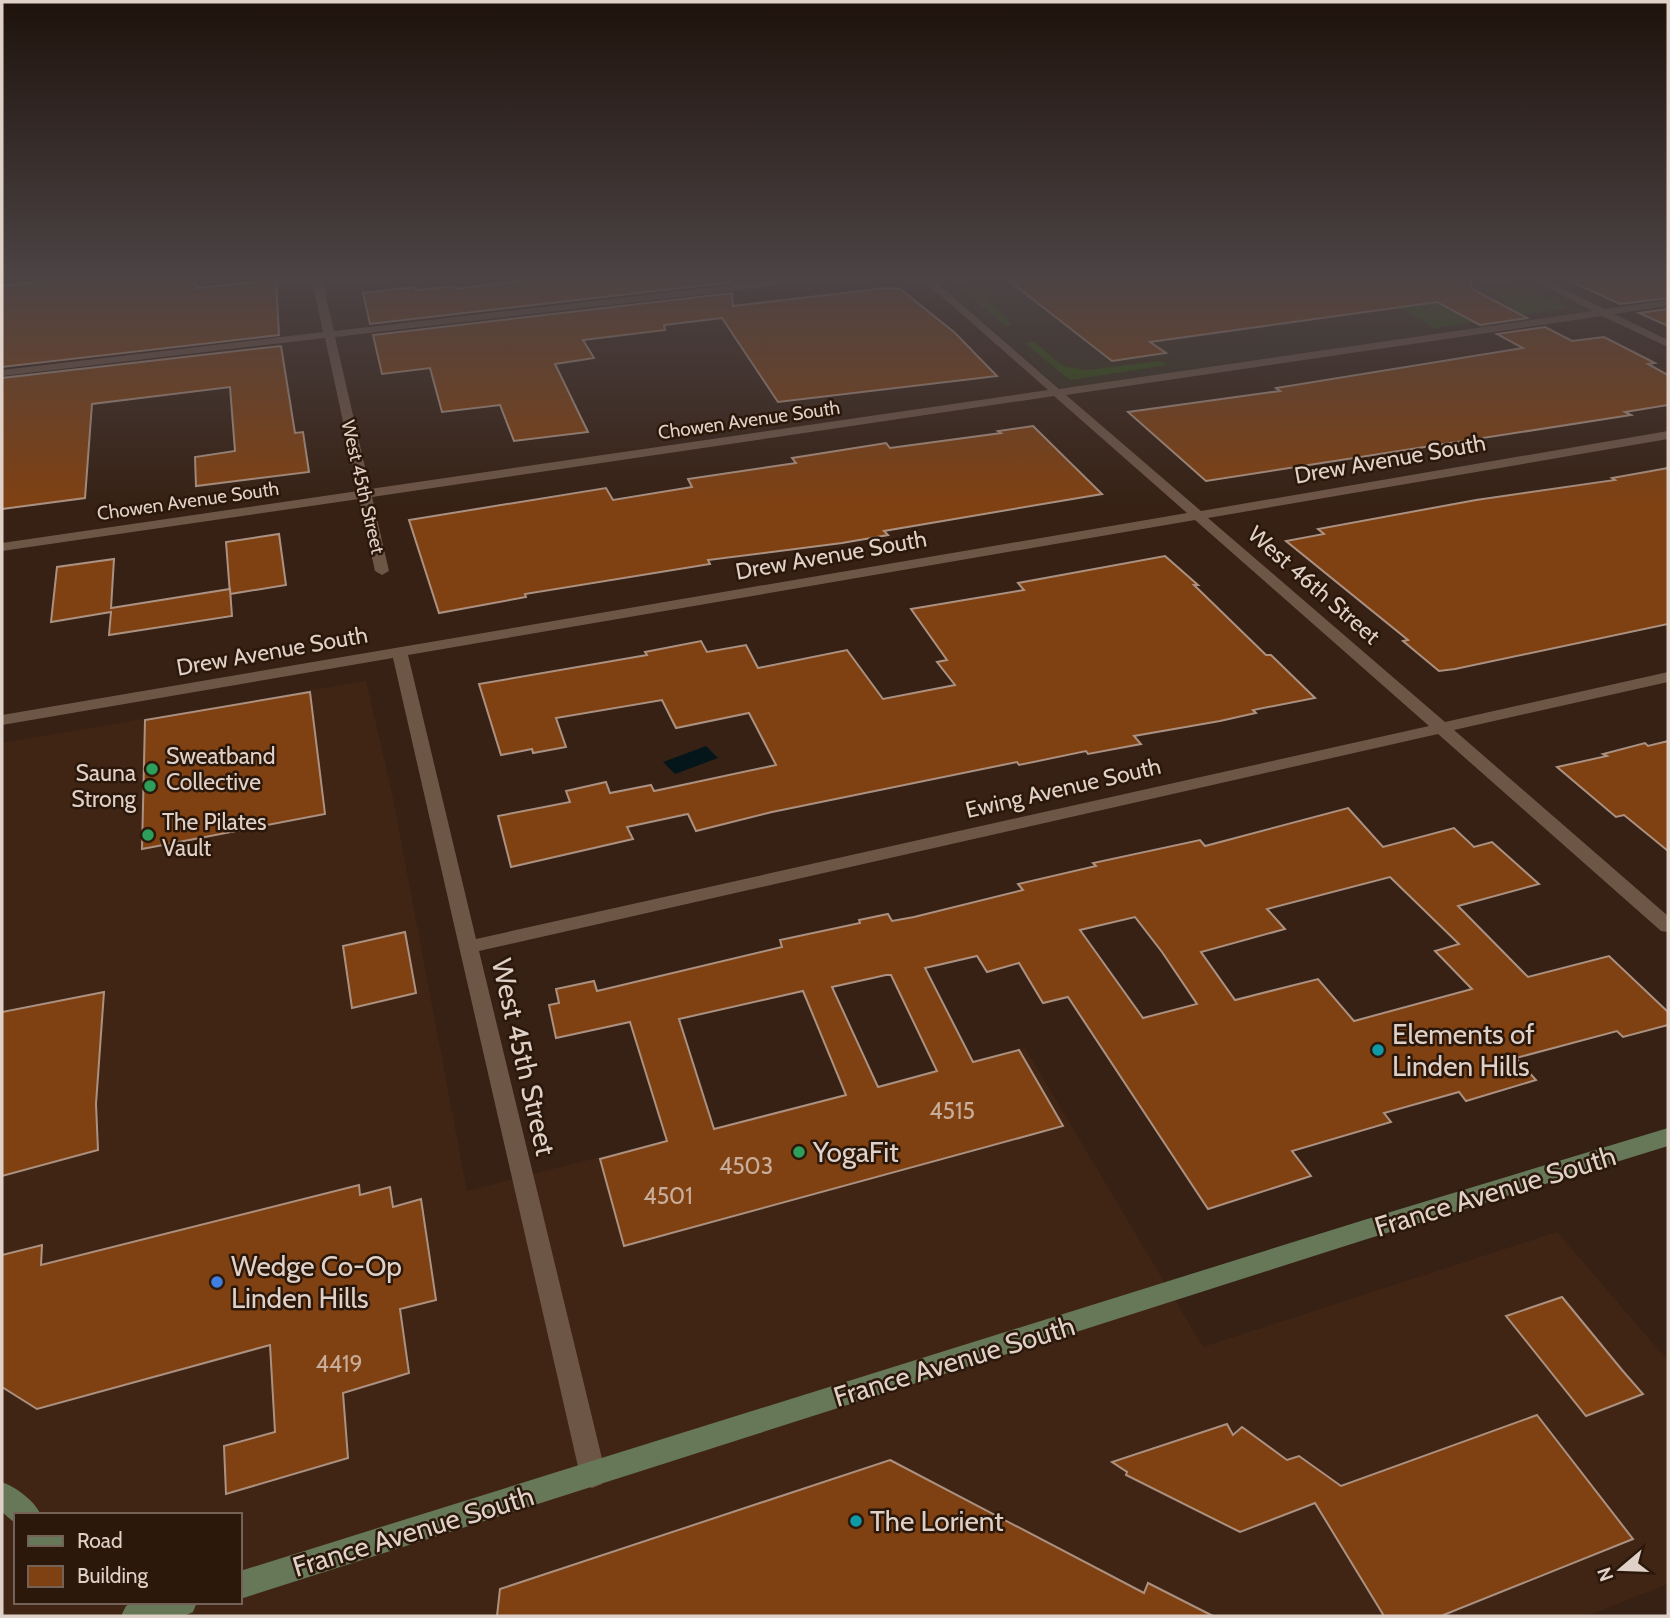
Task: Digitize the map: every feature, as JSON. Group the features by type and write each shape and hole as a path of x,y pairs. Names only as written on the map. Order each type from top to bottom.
{"main road":[{"name":"France Avenue South","path":"242,1584 1364,1230 1668,1137"},
{"path":"2,1495 24,1513"}],"street":[{"path":"2,373 149,356"},
{"name":"West 45th Street","path":"334,356 382,570"},
{"name":"West 46th Street","path":"1015,356 1668,926"},
{"name":"Chowen Avenue South","path":"2,547 1314,356"},
{"name":"Drew Avenue South","path":"2,720 1668,435"},
{"name":"West 45th Street","path":"400,653 592,1475"},
{"name":"Ewing Avenue South","path":"469,947 1668,677"}],"shaded area":[{"path":"1022,356 1288,356 1060,389"},
{"path":"366,681 392,793 467,1191 1025,1048 1203,1347 1557,1232 1668,1361 1668,1584 1587,1616 2,1616 2,743"},
{"path":"706,746 718,758 675,774 663,762"}],"green space":[{"path":"1040,356 1050,356 1063,366 1086,370 1161,361 1168,365 1070,380"}],"building":[{"path":"2,356 101,356 2,367"},
{"path":"198,356 283,356 295,433 303,432 309,472 196,486 195,457 235,451 230,387 92,404 85,498 2,509 2,378"},
{"path":"378,356 592,356 594,358 555,364 588,432 514,441 500,405 442,412 430,368 382,374"},
{"path":"747,356 977,356 997,376 778,402"},
{"path":"1105,356 1149,356 1112,361"},
{"path":"1477,356 1640,356 1655,363 1648,364 1668,375 1668,405 1625,412 1631,415 1206,481 1128,412 1280,391 1276,388"},
{"path":"1033,426 1102,494 884,531 888,535 842,543 708,560 710,564 525,594 526,597 439,613 409,520 606,488 613,500 692,487 688,479 796,463 792,458 886,443 890,448"},
{"path":"1668,468 1668,624 1455,669 1439,671 1403,641 1408,640 1286,541 1324,534 1318,529 1476,500 1615,480 1612,478"},
{"path":"279,534 286,585 230,594 226,542"},
{"path":"1165,556 1198,585 1194,585 1266,655 1271,655 1315,698 1253,710 1256,713 1220,721 1134,736 1141,744 1088,754 1086,751 1019,765 1017,762 772,812 696,831 688,814 627,827 633,839 511,867 498,816 570,802 566,791 606,782 610,793 651,785 654,791 776,765 749,713 676,728 662,700 556,718 566,747 533,753 532,749 501,755 479,684 647,655 645,652 701,641 707,652 746,645 758,668 847,650 883,699 955,685 937,662 947,660 911,609 1024,590 1018,583"},
{"path":"114,559 111,608 230,589 232,616 109,635 111,612 51,622 57,567"},
{"path":"310,692 325,814 142,849 145,720"},
{"path":"1668,741 1668,851 1624,815 1616,817 1557,767 1607,756 1603,754 1645,743 1648,746"},
{"path":"1348,808 1383,847 1454,828 1474,847 1492,842 1539,884 1458,906 1528,977 1609,956 1668,1012 1668,1025 1623,1037 1617,1031 1516,1058 1536,1080 1466,1101 1459,1092 1384,1113 1391,1122 1292,1151 1311,1176 1208,1209 1068,997 1043,1003 1019,963 987,972 977,956 925,968 973,1062 1019,1050 1063,1126 624,1246 600,1159 667,1141 630,1022 556,1038 549,1005 559,1003 556,989 594,981 597,991 782,947 780,940 860,923 859,920 888,914 892,921 914,917 1023,890 1018,884 1096,866 1093,863 1200,840 1205,846","holes":["1390,877 1459,944 1435,951 1472,989 1354,1021 1318,979 1235,1000 1201,952 1285,929 1267,909","1135,917 1197,1004 1143,1018 1080,930","891,975 937,1071 878,1087 832,987","803,991 846,1095 714,1129 679,1019"]},
{"path":"405,932 416,993 352,1008 343,946"},
{"path":"104,992 96,1104 98,1150 2,1176 2,1012"},
{"name":"Wedge Co-Op Linden Hills","path":"359,1185 360,1195 390,1187 393,1207 421,1199 436,1300 400,1309 409,1373 343,1393 348,1458 226,1494 224,1446 275,1432 270,1345 37,1409 2,1387 2,1255 42,1245 41,1265"},
{"path":"1562,1297 1643,1394 1586,1416 1506,1316"},
{"path":"1537,1415 1633,1539 1441,1616 1384,1616 1315,1503 1240,1532 1126,1475 1127,1472 1112,1462 1227,1424 1233,1435 1242,1427 1287,1460 1299,1456 1341,1486"},
{"name":"The Lorient","path":"890,1460 1144,1593 1148,1583 1213,1616 497,1616 500,1589"}],"place":[{"name":"Sweatband Collective","path":"152,769"},
{"name":"Sauna Strong","path":"150,786"},
{"name":"The Pilates Vault","path":"148,835"},
{"name":"Elements of Linden Hills","path":"1378,1050"},
{"name":"YogaFit","path":"799,1152"},
{"name":"Wedge Co-Op Linden Hills","path":"217,1282"},
{"name":"The Lorient","path":"856,1521"}]}
